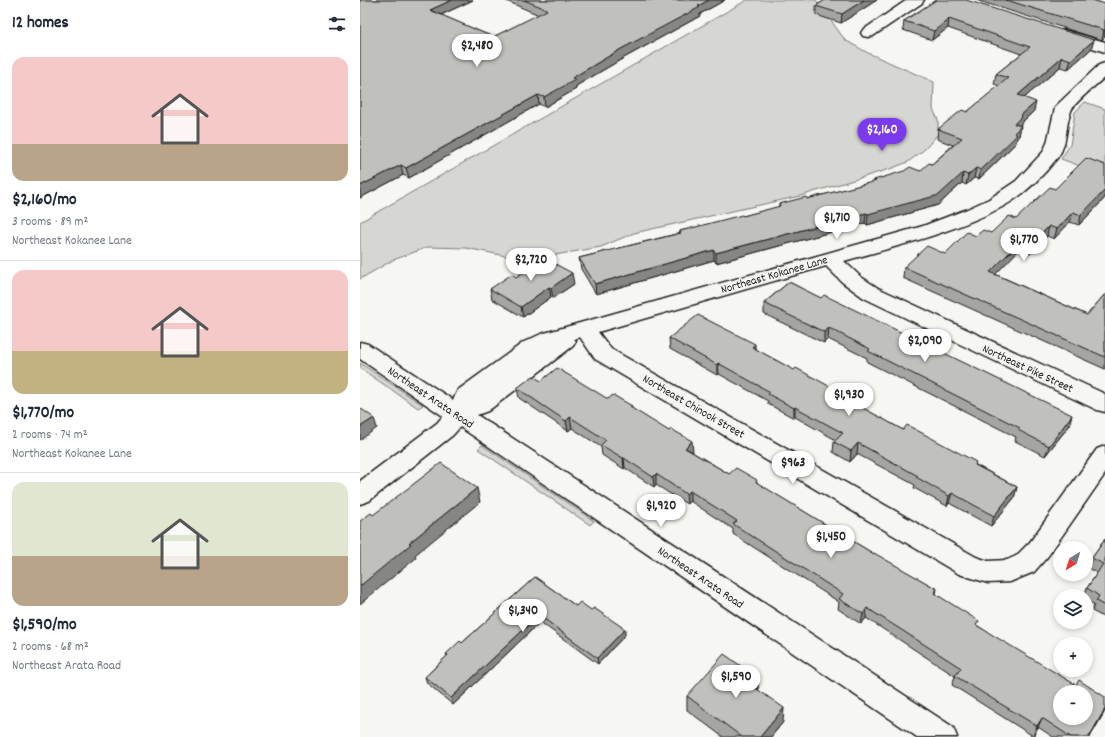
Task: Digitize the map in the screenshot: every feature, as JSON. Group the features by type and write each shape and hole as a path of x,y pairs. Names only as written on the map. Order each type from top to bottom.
{"street":[{"path":"868,32 917,0"},
{"path":"1053,30 1105,47"},
{"name":"Northeast Kokanee Lane","path":"458,414 480,405 584,328 930,230 965,217 996,203 1036,172 1051,154 1056,143 1063,108 1105,68"},
{"name":"Northeast Pike Street","path":"830,258 844,275 855,284 871,293 1105,404"},
{"name":"Northeast Chinook Street","path":"584,328 603,354 968,566 988,572 1010,571 1025,564 1039,549 1105,455"},
{"name":"Northeast Arata Road","path":"360,349 942,737"},
{"path":"360,494 444,429 458,414"}],"shaded area":[{"path":"747,0 816,0 845,40 868,53 934,82 933,109 938,120 938,134 925,149 908,162 890,169 800,196 634,233 601,247 526,260 466,248 428,247 393,260 360,279 360,222"},
{"path":"1085,102 1105,109 1105,175 1061,159 1070,145 1075,112"},
{"path":"360,363 423,405 418,408 360,368"},
{"path":"482,445 594,521 590,525 478,449"}],"building":[{"path":"360,0 452,0 430,10 493,37 547,10 524,0 709,0 698,6 700,7 621,49 572,78 575,80 544,97 538,95 406,168 401,165 360,186"},
{"path":"825,0 864,0 842,14 816,6"},
{"path":"936,0 966,0 1094,40 1071,60 1062,57 1018,95 1036,102 1020,116 1022,116 1014,124 1021,126 1014,133 1017,135 981,170 976,168 968,175 963,173 939,195 716,253 714,250 595,284 579,258 681,233 680,231 742,215 743,216 806,197 807,199 876,181 874,180 904,171 910,167 920,171 929,163 932,164 962,138 938,129 962,110 967,112 1008,78 996,74 1030,47 949,19 934,31 904,21"},
{"path":"1006,0 1092,0 1105,4 1105,30 1104,30"},
{"path":"1086,158 1105,165 1105,190 1081,215 1073,212 1057,229 1049,226 1032,244 1022,240 990,272 1087,315 1105,294 1105,357 904,267 927,246 945,254 967,232 976,236 983,230 991,233 1009,216 1016,219 1050,187 1055,189"},
{"path":"544,258 572,273 521,307 490,289 512,274 516,277"},
{"path":"789,282 821,298 824,295 1072,415 1049,446 1018,430 1020,428 868,351 870,349 829,328 824,332 764,303"},
{"path":"698,315 755,344 752,347 794,370 796,368 858,402 856,404 903,430 907,425 976,462 975,465 1017,487 994,516 952,493 949,496 916,477 918,476 858,443 851,451 834,442 843,433 768,394 770,392 669,338"},
{"path":"557,368 608,399 613,395 669,431 671,429 692,441 685,448 729,474 736,468 757,480 756,482 874,554 937,589 934,593 979,621 976,625 1053,671 1053,677 1063,677 1076,685 1053,685 1053,725 1093,725 1093,689 1105,697 1105,709 1089,737 1071,737 1042,718 1037,726 955,676 961,668 867,608 863,614 839,599 843,594 733,524 737,521 690,491 686,494 656,474 653,477 601,445 606,440 570,417 566,421 517,388 533,376 541,381"},
{"path":"360,408 374,418 360,427"},
{"path":"441,463 477,488 409,543 411,544 360,586 360,521 371,513 373,515"},
{"path":"1105,539 1105,606 1096,601 1099,596 1093,592 1093,589 1087,588 1103,564 1093,559"},
{"path":"535,577 576,606 580,602 591,610 594,608 625,629 597,658 539,615 451,698 425,677 460,641 462,643"},
{"path":"724,654 758,678 751,685 784,708 760,737 742,737 687,696"},
{"path":"1079,680 1087,685 1076,685"}]}
